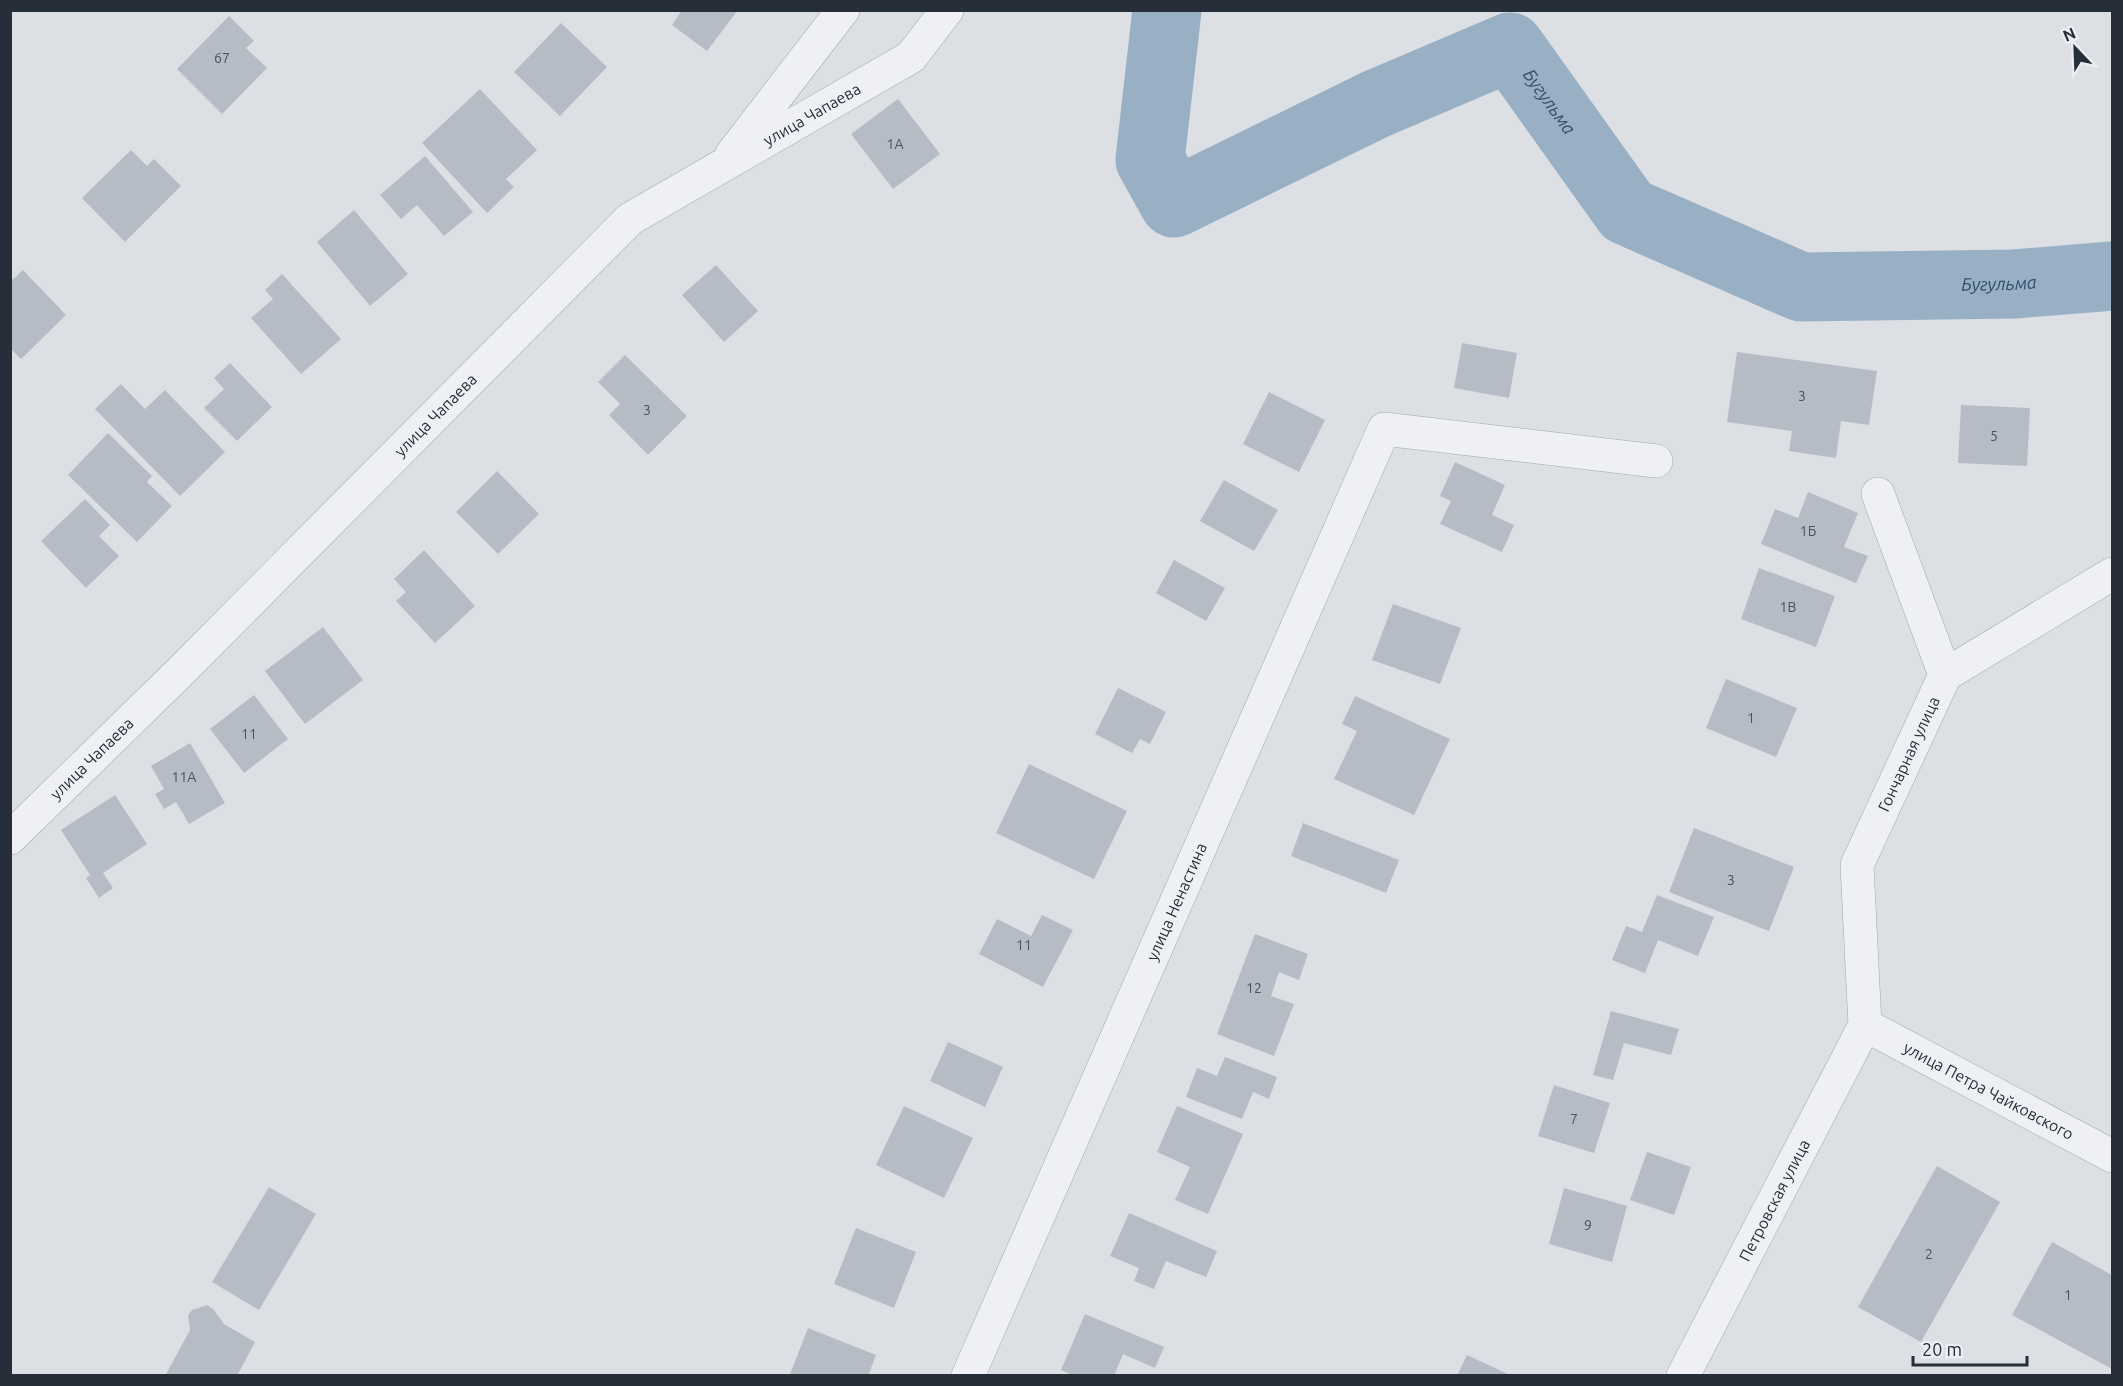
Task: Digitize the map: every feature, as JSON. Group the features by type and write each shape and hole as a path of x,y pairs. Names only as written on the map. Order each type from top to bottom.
{"street":[{"path":"722,167 843,10"},
{"name":"улица Чапаева","path":"10,838 189,663 630,219 911,57 947,10"},
{"name":"улица Ненастина","path":"968,1376 1384,429 1656,461"},
{"path":"1878,494 1945,675"},
{"name":"Гончарная улица","path":"1864,1025 1857,865 1945,675 2112,574"},
{"name":"улица Петра Чайковского","path":"1864,1025 2112,1156"},
{"name":"Петровская улица","path":"1683,1376 1864,1025"}],"building":[{"path":"682,10 738,10 707,51 672,25"},
{"path":"229,16 254,41 246,48 267,68 222,114 177,69"},
{"path":"561,23 607,67 560,116 514,72"},
{"path":"480,89 537,150 506,179 514,187 487,213 422,143"},
{"path":"898,99 940,154 893,189 851,134"},
{"path":"131,150 147,166 154,159 181,186 125,242 82,198"},
{"path":"425,156 473,212 444,236 417,205 401,219 380,195"},
{"path":"354,210 408,274 370,306 317,242"},
{"path":"716,265 758,311 724,342 682,295"},
{"path":"23,270 66,315 21,359 10,348 10,282"},
{"path":"282,274 341,339 301,374 251,318 273,299 265,290"},
{"path":"1462,343 1517,353 1509,398 1454,388"},
{"path":"1737,352 1877,371 1869,425 1841,421 1836,458 1789,451 1792,431 1727,422"},
{"path":"625,355 687,416 648,455 609,415 620,404 598,382"},
{"path":"230,363 272,407 237,441 204,408 224,389 214,378"},
{"path":"121,384 145,409 165,390 225,452 180,496 95,409"},
{"path":"1269,392 1325,420 1299,472 1243,444"},
{"path":"1961,405 2030,408 2027,466 1958,463"},
{"path":"108,433 152,476 147,482 172,506 137,542 68,475"},
{"path":"1455,462 1505,485 1492,515 1514,525 1502,552 1440,524 1451,501 1440,496"},
{"path":"497,471 539,514 498,554 456,512"},
{"path":"1224,480 1278,510 1254,551 1200,521"},
{"path":"1808,492 1858,513 1844,547 1868,556 1856,583 1761,544 1775,509 1798,518"},
{"path":"85,499 110,525 99,536 119,556 86,588 41,541"},
{"path":"424,550 475,606 435,643 396,601 406,592 394,579"},
{"path":"1174,560 1225,588 1206,621 1156,593"},
{"path":"1759,568 1835,596 1816,647 1741,619"},
{"path":"1393,604 1461,628 1440,684 1372,660"},
{"path":"323,627 363,680 305,724 265,671"},
{"path":"1726,679 1797,708 1776,757 1706,728"},
{"path":"1118,688 1166,712 1150,744 1140,739 1132,753 1095,734"},
{"path":"254,695 288,739 244,773 210,729"},
{"path":"1355,696 1450,739 1414,815 1334,779 1357,731 1342,724"},
{"path":"190,743 225,803 189,824 176,802 164,809 155,794 164,789 151,766"},
{"path":"1029,764 1127,811 1094,879 996,833"},
{"path":"115,795 147,844 103,873 113,888 99,898 86,878 90,875 61,830"},
{"path":"1303,823 1399,860 1386,893 1291,856"},
{"path":"1694,828 1794,867 1769,931 1669,892"},
{"path":"1657,895 1714,917 1698,956 1658,940 1645,973 1612,960 1626,926 1642,932"},
{"path":"1042,915 1073,930 1043,987 979,954 997,919 1031,936"},
{"path":"1255,934 1308,954 1299,980 1279,972 1271,996 1294,1004 1274,1056 1217,1034"},
{"path":"1611,1011 1679,1029 1671,1055 1624,1043 1613,1080 1593,1075"},
{"path":"948,1042 1003,1067 985,1107 930,1081"},
{"path":"1225,1057 1277,1077 1269,1099 1253,1092 1242,1119 1186,1097 1197,1068 1217,1076"},
{"path":"1554,1085 1610,1103 1594,1153 1538,1136"},
{"path":"904,1106 973,1138 944,1198 876,1165"},
{"path":"1177,1106 1243,1134 1208,1214 1175,1200 1190,1167 1157,1152"},
{"path":"1647,1152 1691,1167 1674,1215 1630,1200"},
{"path":"1937,1166 2000,1202 1921,1342 1858,1307"},
{"path":"269,1187 316,1214 259,1310 212,1282"},
{"path":"1564,1188 1627,1206 1612,1262 1549,1244"},
{"path":"1129,1213 1217,1251 1206,1277 1166,1261 1154,1289 1134,1281 1139,1268 1110,1256"},
{"path":"856,1228 916,1252 894,1308 834,1284"},
{"path":"2052,1242 2112,1275 2112,1369 2012,1315"},
{"path":"207,1305 214,1310 224,1324 255,1342 237,1376 165,1376 190,1330 188,1315 192,1310"},
{"path":"1085,1314 1164,1347 1155,1368 1123,1354 1114,1376 1075,1376 1061,1370"},
{"path":"808,1328 876,1355 868,1376 794,1376 790,1374"},
{"path":"1467,1355 1512,1376 1457,1376"}],"waterway":[{"name":"Бугульма","path":"1167,10 1150,160 1174,203 1376,104 1510,47 1627,211 1801,287 2014,284 2112,276"}]}
